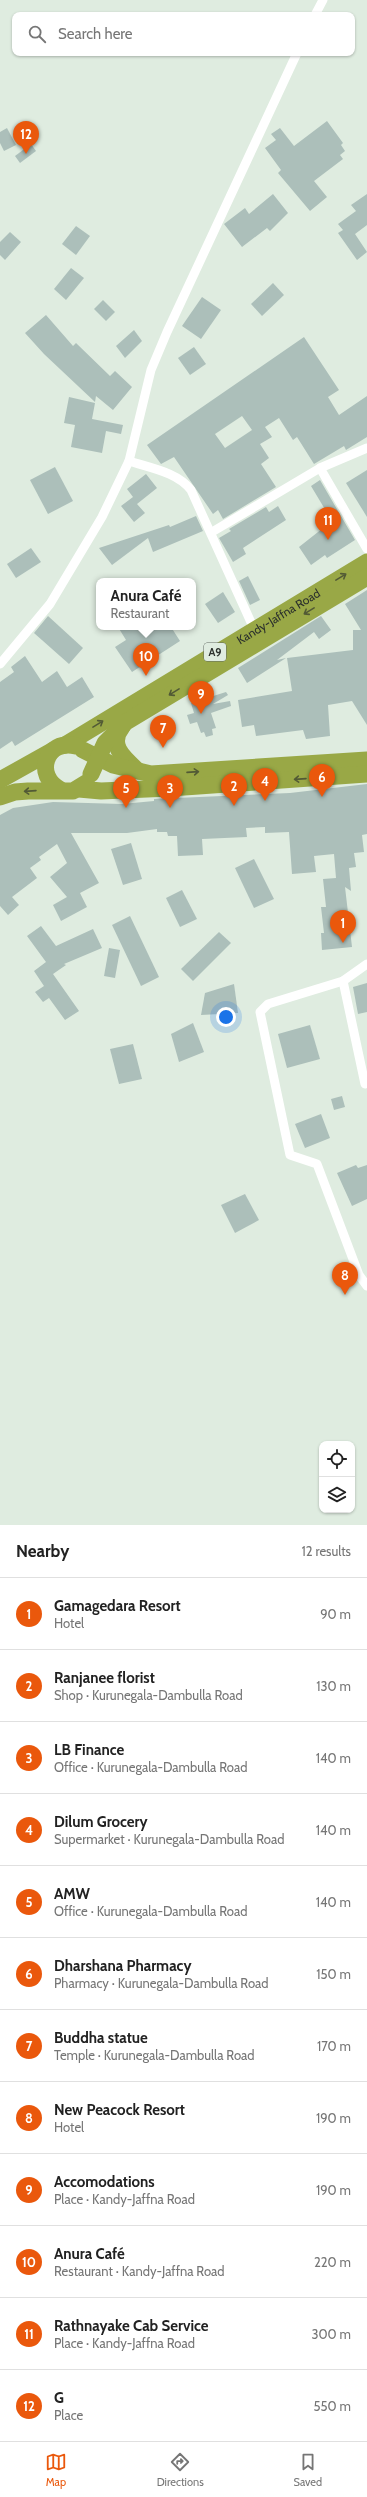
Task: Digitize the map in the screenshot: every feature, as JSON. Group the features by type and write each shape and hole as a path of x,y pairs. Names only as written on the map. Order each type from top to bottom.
{"highway":[{"name":"Kandy-Jaffna Road","path":"0,780 59,748 367,562"},
{"name":"Kandy-Jaffna Road","path":"79,789 88,780 91,774 90,754 105,743 126,722 367,577"},
{"path":"126,722 117,736 117,747 120,753 140,772"},
{"path":"61,790 50,782 45,770 48,756 59,748 90,754 140,772 181,773 339,769 367,774"},
{"path":"0,797 15,792 79,789 101,791 170,788 339,769 367,760"}],"street":[{"path":"317,12 323,0"},
{"path":"0,664 50,604 102,517 128,461 154,364 296,56"},
{"path":"212,532 320,468 367,448"},
{"path":"128,461 181,480 196,498 254,629"},
{"path":"320,468 367,549"},
{"path":"367,964 342,981 268,1004 260,1012 290,1155 317,1164 359,1274 367,1286"},
{"path":"342,981 365,1084"}],"building":[{"path":"327,121 343,143 341,145 345,151 340,155 343,159 314,181 327,197 310,211 278,173 281,170 265,148 276,140 271,134 280,128 294,146"},
{"path":"7,128 16,145 4,151 0,143 0,132"},
{"path":"31,144 36,151 20,163 15,156"},
{"path":"273,194 288,213 270,231 267,228 242,247 224,224 245,208 249,214"},
{"path":"367,194 367,225 355,234 367,252 357,260 338,233 343,230 338,224 356,211 351,205"},
{"path":"76,226 90,236 76,255 62,244"},
{"path":"10,232 21,242 5,260 0,255 0,242"},
{"path":"71,268 84,278 66,300 54,289"},
{"path":"273,283 284,295 262,316 251,304"},
{"path":"202,297 221,310 201,339 182,326"},
{"path":"103,300 115,312 106,321 94,309"},
{"path":"46,315 73,346 76,343 110,376 115,371 132,387 113,410 96,396 95,402 44,354 25,333"},
{"path":"134,330 142,341 125,358 116,346"},
{"path":"304,337 339,390 328,397 339,415 367,396 367,437 346,450 344,446 314,464 297,437 293,440 279,418 265,427 272,437 260,444 269,458 261,464 276,487 223,519 218,510 213,514 174,457 161,464 147,445","holes":["242,416 252,430 225,448 215,434"]},
{"path":"194,347 206,364 190,375 178,358"},
{"path":"69,397 95,403 92,419 123,425 121,434 106,431 102,453 71,447 75,425 64,423"},
{"path":"55,467 73,501 48,514 30,480"},
{"path":"367,470 367,517 346,483"},
{"path":"146,474 157,488 137,504 145,513 134,522 121,506 133,497 127,489"},
{"path":"320,480 355,540 327,558 325,555 311,565 299,547 332,521 311,486"},
{"path":"278,506 286,520 243,548 246,554 233,562 219,538 231,531 229,529 266,507 269,512"},
{"path":"196,516 203,531 153,552 148,538 112,565 99,548 169,525 170,527"},
{"path":"31,548 41,562 16,578 7,564"},
{"path":"248,576 260,600 250,605 239,581"},
{"path":"367,590 367,725 352,701 328,705 330,736 306,739 303,730 256,736 254,725 242,727 238,700 292,691 287,658 353,650 353,630 361,630 345,604"},
{"path":"223,592 235,612 218,623 205,604"},
{"path":"48,616 83,648 69,664 34,633"},
{"path":"321,616 331,630 319,639 314,632 277,660 286,658 247,683 238,668"},
{"path":"120,630 173,630 180,641 132,672 115,647 126,640"},
{"path":"25,656 42,682 57,671 67,687 82,677 94,697 15,746 12,741 0,749 0,682 14,672 11,667"},
{"path":"226,692 228,695 213,704 230,701 231,706 211,713 216,728 212,729 213,735 206,737 204,732 201,733 197,722 190,724 187,715 194,713 191,703"},
{"path":"367,784 367,834 362,835 364,852 354,853 356,867 349,868 351,891 345,887 352,947 322,950 321,933 324,933 321,907 326,907 323,879 336,878 334,854 314,856 316,872 292,874 289,832 265,833 265,827 246,828 247,837 202,839 203,855 178,856 177,836 168,836 167,832 157,832 157,829 127,833 71,833 99,883 80,893 87,907 61,921 53,905 67,897 50,877 67,863 57,844 39,857 41,860 30,868 37,878 12,897 19,905 8,915 0,906 0,815 13,808 53,802 122,804 154,801 154,799 290,793"},
{"path":"131,843 142,879 123,885 111,849"},
{"path":"254,859 274,899 254,908 235,868"},
{"path":"182,890 197,919 180,927 166,898"},
{"path":"130,916 159,977 141,986 112,925"},
{"path":"41,926 56,946 93,929 102,948 64,964 66,965 53,974 79,1011 65,1020 49,998 43,1002 35,992 44,986 34,971 46,962 27,936"},
{"path":"219,932 231,943 193,981 181,969"},
{"path":"109,948 120,950 115,978 104,976"},
{"path":"367,983 367,1012 358,1014 353,987"},
{"path":"234,984 238,1013 201,1015 205,993"},
{"path":"193,1023 204,1052 179,1062 171,1034"},
{"path":"310,1025 320,1059 287,1068 278,1034"},
{"path":"133,1044 142,1079 119,1084 110,1049"},
{"path":"342,1096 345,1107 334,1110 331,1099"},
{"path":"321,1114 330,1138 305,1148 295,1124"},
{"path":"356,1165 358,1168 367,1165 367,1199 352,1206 337,1173"},
{"path":"245,1194 259,1220 235,1233 221,1205"}],"place":[{"name":"G","path":"26,154"},
{"name":"Rathnayake Cab Service","path":"328,540"},
{"name":"Anura Café","path":"146,676"},
{"name":"Accomodations","path":"201,714"},
{"name":"Buddha statue","path":"163,748"},
{"name":"Dharshana Pharmacy","path":"322,797"},
{"name":"Dilum Grocery","path":"265,801"},
{"name":"Ranjanee florist","path":"234,806"},
{"name":"AMW","path":"126,808"},
{"name":"LB Finance","path":"170,808"},
{"name":"Gamagedara Resort","path":"343,943"},
{"name":"New Peacock Resort","path":"345,1295"}]}
